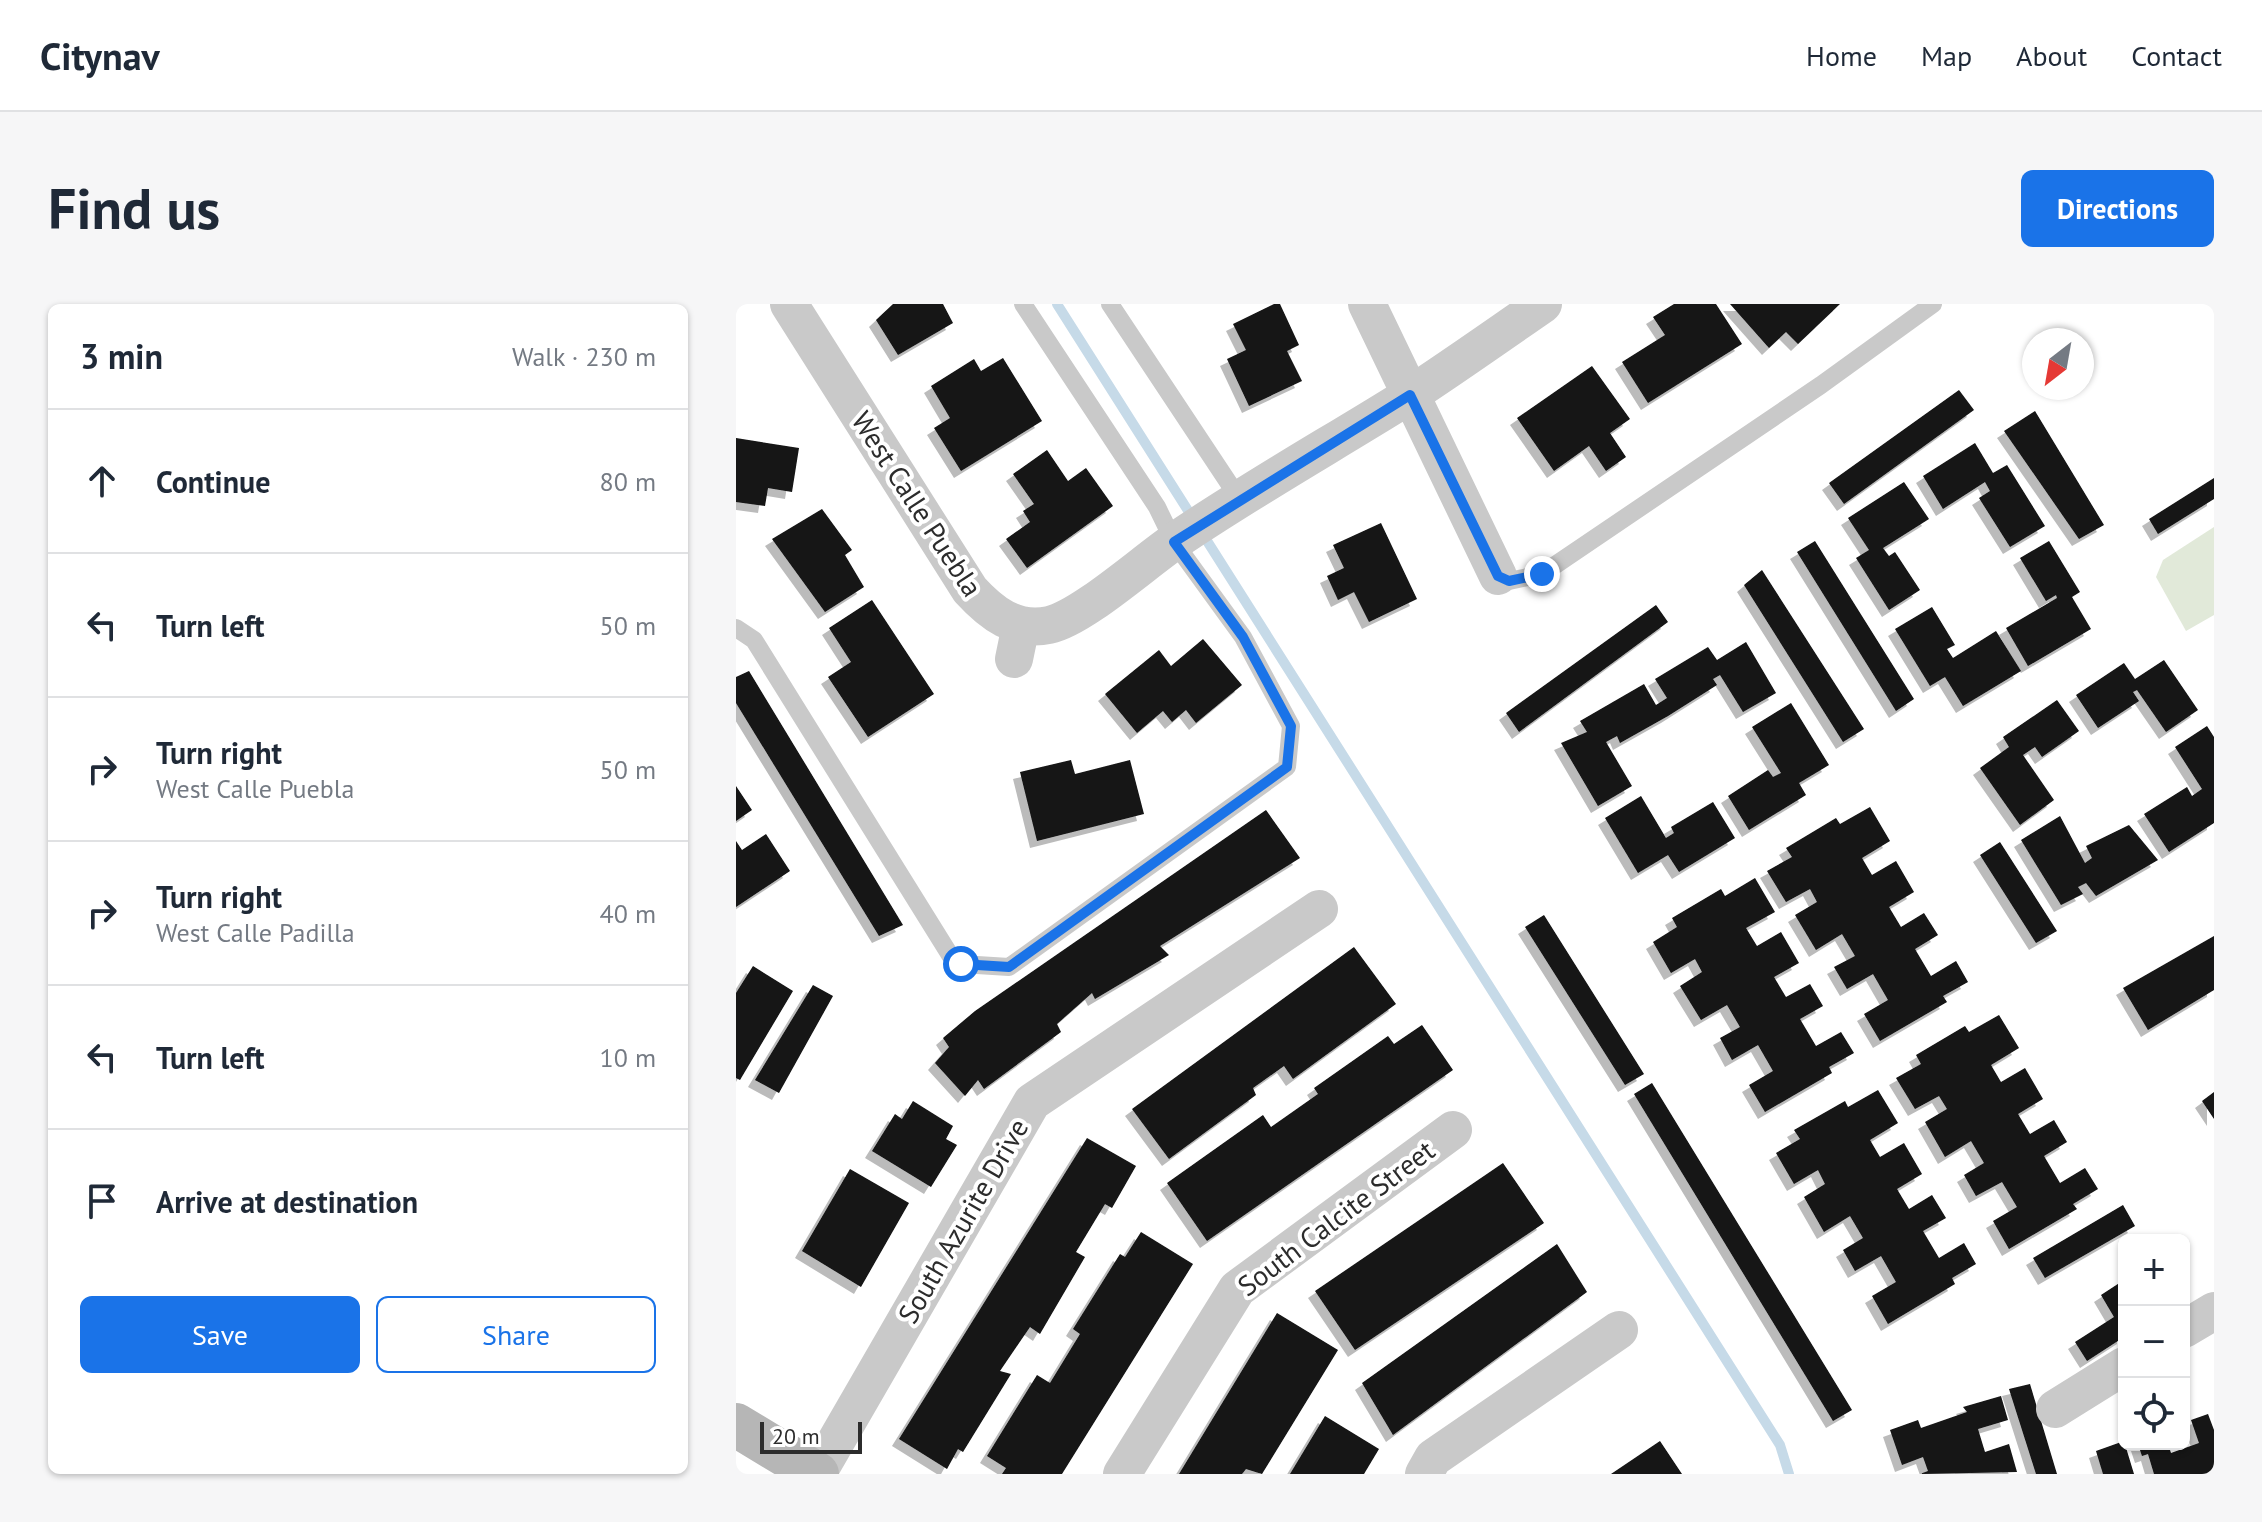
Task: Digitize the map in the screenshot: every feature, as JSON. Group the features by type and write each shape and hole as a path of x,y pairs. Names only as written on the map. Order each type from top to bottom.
{"street":[{"name":"West Calle Puebla","path":"789,304 970,590 986,608 1010,623 1017,642 1072,615 1176,540 1410,395 1543,304"},
{"path":"1367,304 1498,576"},
{"name":"South Azurite Drive","path":"817,1474 1032,1102 1319,909"},
{"name":"South Calcite Street","path":"1122,1474 1237,1289 1453,1130"},
{"path":"2190,1325 2214,1311"},
{"path":"1424,1474 1433,1458 1619,1330"},
{"path":"2055,1409 2118,1370"},
{"path":"736,1425 817,1474"}],"lane":[{"path":"736,628 754,640 950,955 961,964 1009,967 1287,767 1291,726 1243,637 1176,540 1023,304"},
{"path":"1110,304 1228,507"},
{"path":"1498,576 1509,581 1542,574 1821,385 1933,304"}],"green space":[{"path":"2214,527 2214,615 2186,631 2156,577 2163,560"}],"building":[{"path":"893,304 943,304 953,323 898,355 876,320"},
{"path":"1280,304 1299,345 1287,351 1302,381 1249,406 1227,359 1246,350 1233,324"},
{"path":"1674,304 1716,304 1742,344 1648,403 1622,362 1665,335 1653,317"},
{"path":"1730,304 1840,304 1798,344 1786,332 1769,348"},
{"path":"1003,358 1042,421 961,471 934,428 950,418 931,386 974,359 981,371"},
{"path":"1592,366 1630,419 1610,433 1626,457 1606,471 1589,446 1554,471 1517,418"},
{"path":"1959,390 1974,410 1844,504 1829,483"},
{"path":"2035,411 2104,525 2079,539 2004,431"},
{"path":"736,438 799,448 792,492 768,488 765,506 736,502"},
{"path":"1975,443 1993,473 2007,465 2045,526 2010,547 1979,498 1990,491 1985,482 1943,509 1923,476"},
{"path":"1047,450 1068,481 1086,468 1113,506 1027,568 1006,539 1030,522 1023,511 1034,504 1013,474"},
{"path":"2214,478 2214,499 2158,534 2149,519"},
{"path":"1904,482 1929,519 1883,548 1889,556 1895,552 1920,590 1889,610 1856,558 1869,550 1848,518"},
{"path":"822,509 852,550 845,555 864,587 825,612 772,539"},
{"path":"1381,523 1417,599 1369,622 1354,592 1338,600 1327,576 1344,568 1333,545"},
{"path":"1815,541 1914,699 1896,711 1797,552"},
{"path":"2049,541 2080,592 2072,597 2091,629 2028,666 2006,628 2057,598 2056,595 2046,601 2020,558"},
{"path":"1762,570 1864,729 1843,742 1744,585"},
{"path":"872,600 934,694 868,737 828,677 851,662 829,628"},
{"path":"1656,605 1668,622 1519,732 1506,713"},
{"path":"1932,607 1955,645 1947,649 1953,658 1996,631 2021,671 1963,706 1945,677 1930,686 1895,629"},
{"path":"1203,639 1242,685 1196,723 1186,710 1172,722 1163,711 1137,733 1105,694 1159,650 1171,666"},
{"path":"1746,642 1776,693 1743,712 1720,675 1713,679 1717,685 1668,716 1620,743 1617,736 1606,742 1632,786 1598,806 1561,743 1587,732 1580,721 1644,684 1656,705 1667,698 1655,679 1708,647 1717,660"},
{"path":"2164,660 2198,710 2166,732 2137,690 2133,692 2139,701 2098,728 2076,695 2124,663 2135,679"},
{"path":"749,671 903,925 879,936 736,703 736,677"},
{"path":"2057,700 2079,731 2042,757 2035,747 2023,755 2054,800 2020,825 1980,768 2009,747 2003,737"},
{"path":"1791,703 1829,765 1799,783 1806,795 1749,830 1728,796 1768,770 1773,777 1781,773 1752,727"},
{"path":"2207,726 2214,737 2214,823 2169,852 2144,814 2187,787 2192,796 2202,789 2175,747"},
{"path":"1071,760 1075,774 1130,760 1144,814 1037,841 1020,772"},
{"path":"736,786 752,810 736,821"},
{"path":"1641,796 1666,838 1674,833 1671,827 1713,802 1735,838 1679,872 1668,855 1638,873 1605,818"},
{"path":"1870,807 1890,841 1862,858 1872,875 1896,861 1914,892 1889,907 1901,927 1924,913 1938,935 1915,949 1931,976 1956,961 1968,982 1943,996 1947,1002 1880,1041 1864,1014 1888,1000 1873,974 1847,989 1834,967 1855,956 1842,934 1816,950 1795,915 1817,902 1810,889 1786,902 1767,871 1792,857 1786,848 1836,818 1840,824"},
{"path":"1266,810 1300,858 1160,946 1169,955 1095,999 1092,993 1057,1024 1061,1032 984,1089 978,1080 965,1096 935,1063 949,1047 943,1038 975,1011"},
{"path":"2060,816 2085,863 2092,858 2086,846 2129,825 2158,860 2096,896 2086,883 2078,887 2083,894 2061,905 2021,840"},
{"path":"766,834 790,871 736,907 736,841 742,850"},
{"path":"2000,842 2057,931 2036,943 1980,855"},
{"path":"1755,878 1775,912 1746,928 1757,946 1781,932 1799,963 1774,977 1786,997 1810,984 1823,1006 1800,1019 1816,1046 1841,1032 1854,1053 1829,1067 1832,1073 1765,1112 1749,1085 1773,1071 1758,1045 1732,1060 1720,1038 1740,1027 1727,1005 1701,1020 1680,986 1702,972 1695,959 1671,973 1653,942 1677,927 1672,918 1721,889 1725,896"},
{"path":"1544,915 1644,1074 1625,1085 1525,927"},
{"path":"2214,936 2214,990 2148,1030 2123,988"},
{"path":"1354,947 1396,1004 1293,1079 1284,1066 1253,1088 1256,1095 1169,1159 1132,1109"},
{"path":"753,966 793,991 740,1080 736,1078 736,993"},
{"path":"813,985 833,996 779,1093 755,1080"},
{"path":"1999,1015 2019,1048 1991,1065 2001,1082 2025,1068 2043,1099 2018,1114 2030,1134 2054,1120 2067,1142 2044,1156 2060,1183 2085,1168 2098,1189 2073,1204 2077,1209 2009,1249 1993,1221 2017,1207 2002,1182 1976,1196 1964,1175 1984,1163 1971,1141 1945,1157 1925,1122 1947,1109 1939,1096 1915,1109 1896,1078 1921,1064 1916,1055 1965,1026 1969,1032"},
{"path":"1422,1025 1453,1070 1207,1241 1167,1183 1263,1115 1271,1127 1318,1094 1314,1088 1388,1036 1394,1044"},
{"path":"1652,1083 1852,1410 1833,1421 1634,1094"},
{"path":"1878,1090 1898,1123 1870,1140 1880,1157 1904,1143 1922,1174 1897,1189 1909,1209 1932,1195 1946,1218 1923,1231 1939,1258 1964,1243 1976,1264 1952,1278 1955,1284 1888,1324 1872,1296 1896,1282 1881,1256 1855,1271 1843,1250 1863,1238 1850,1216 1824,1232 1804,1197 1825,1184 1818,1170 1794,1184 1776,1153 1800,1139 1794,1130 1845,1101 1848,1107"},
{"path":"2214,1092 2214,1119 2202,1101"},
{"path":"913,1101 953,1126 946,1139 957,1145 931,1187 872,1151 895,1114 902,1119"},
{"path":"1087,1138 1136,1166 1112,1208 1105,1204 1076,1252 1085,1257 1040,1334 1030,1327 1000,1371 1011,1374 963,1452 958,1449 947,1469 899,1439"},
{"path":"1503,1163 1544,1223 1355,1350 1315,1291"},
{"path":"850,1169 909,1203 861,1287 802,1251"},
{"path":"2123,1205 2135,1226 2045,1278 2033,1258"},
{"path":"1141,1232 1193,1264 1062,1474 1002,1474 1006,1468 987,1456 1037,1375 1050,1383 1080,1334 1073,1329 1120,1254 1125,1257"},
{"path":"1557,1244 1587,1292 1393,1435 1362,1383"},
{"path":"2118,1284 2118,1341 2087,1361 2075,1342 2114,1317 2101,1295"},
{"path":"1277,1313 1338,1350 1262,1474 1246,1469 1242,1474 1179,1474"},
{"path":"2030,1384 2057,1474 2036,1474 2009,1389"},
{"path":"2001,1396 2008,1420 1978,1429 1985,1452 2009,1444 2017,1472 1920,1474 1928,1471 1923,1457 1902,1465 1890,1430 1918,1420 1921,1428 1967,1412 1963,1407"},
{"path":"2208,1414 2214,1430 2214,1474 2154,1474 2148,1454 2142,1456 2140,1450 2170,1450 2171,1453 2190,1450 2190,1446 2199,1443 2191,1420"},
{"path":"1325,1416 1379,1449 1364,1474 1290,1474"},
{"path":"1660,1441 1682,1474 1611,1474"},
{"path":"2118,1443 2118,1450 2127,1450 2134,1474 2103,1474 2096,1451"}],"waterway":[{"path":"1057,304 1194,520"},
{"path":"1202,533 1780,1445 1789,1474"}],"route":[{"path":"961,964 1009,967 1287,767 1291,726 1243,637 1174,542 1410,395 1498,576 1509,581 1542,574"}]}
